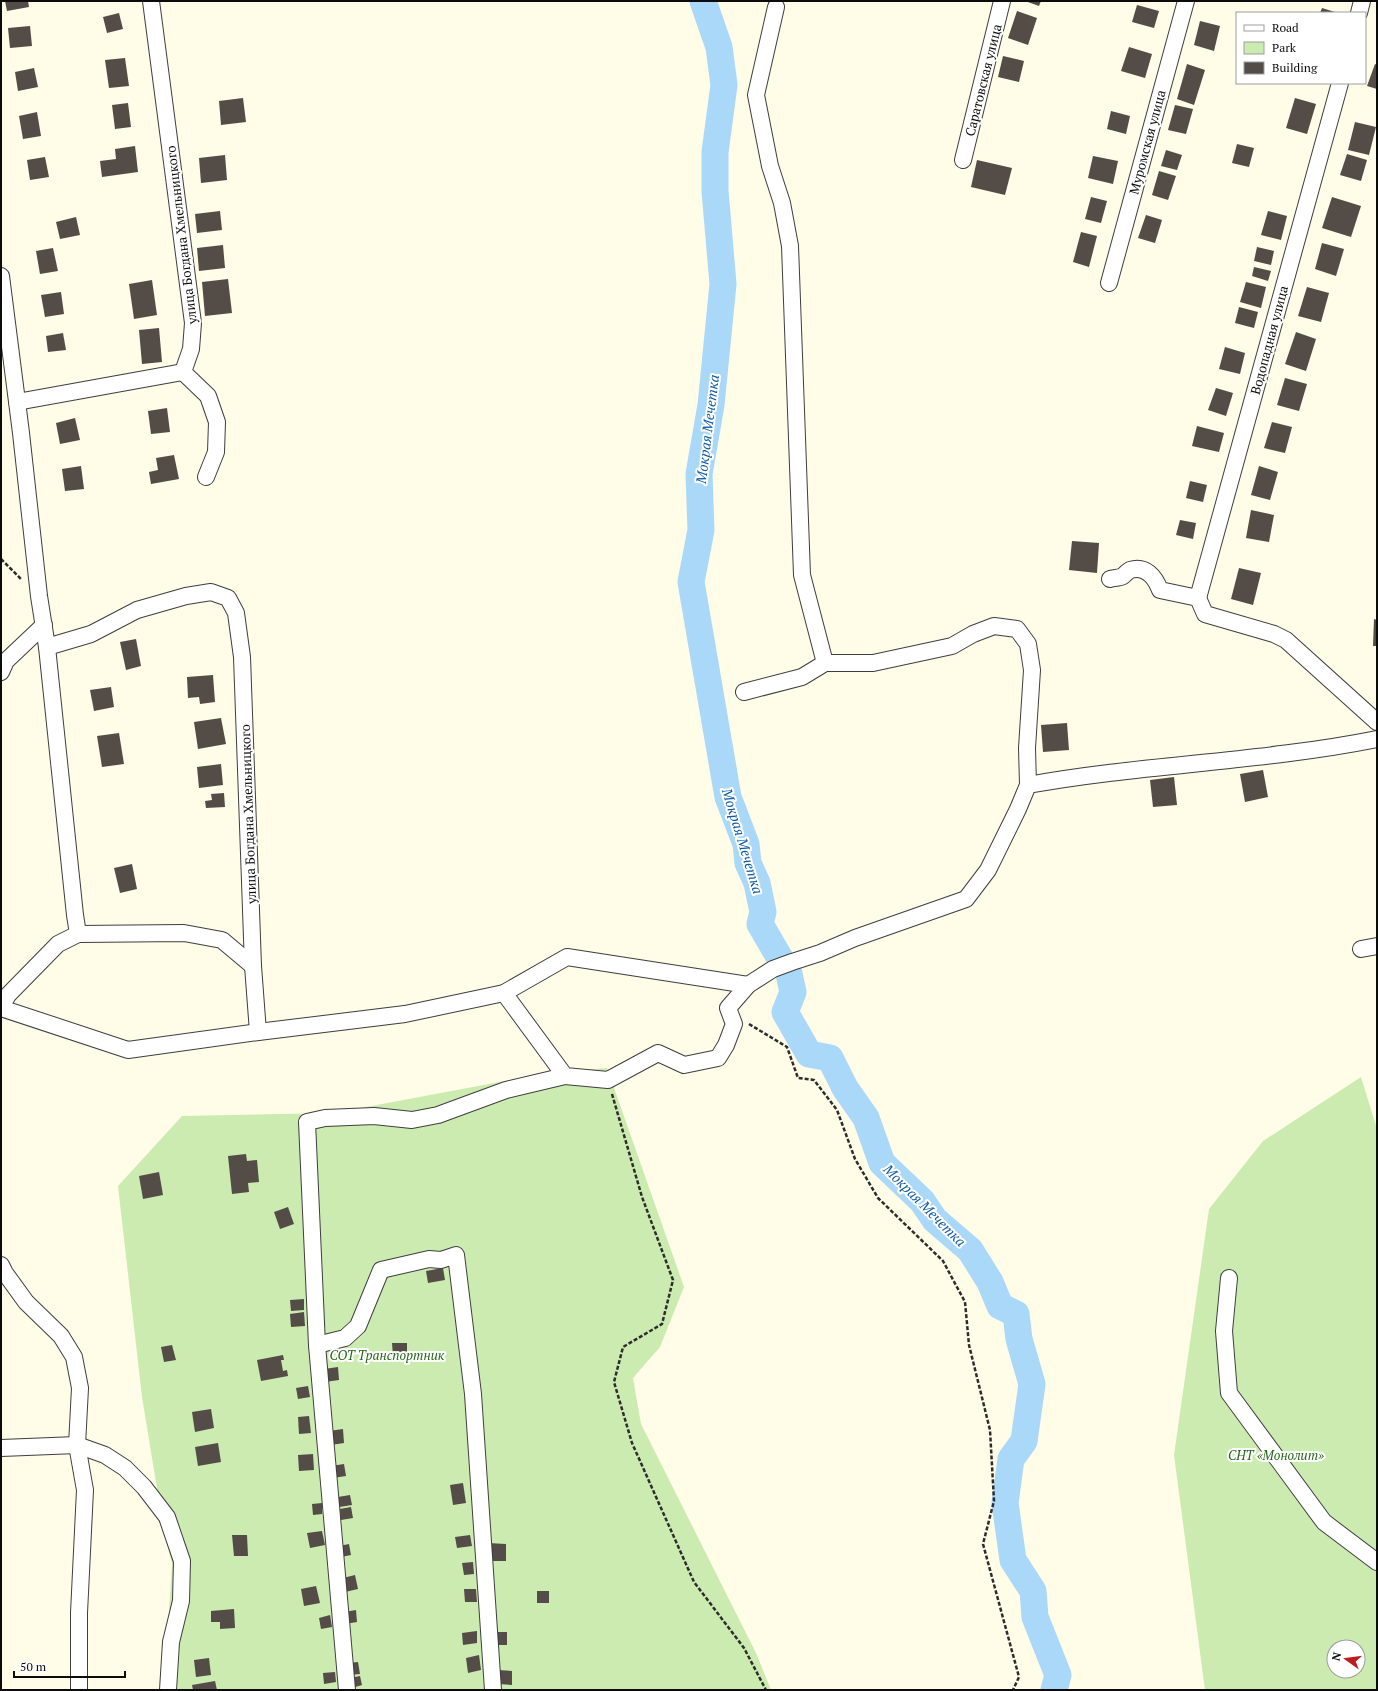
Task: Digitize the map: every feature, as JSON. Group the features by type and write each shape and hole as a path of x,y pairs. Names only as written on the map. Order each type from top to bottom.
{"street":[{"name":"улица Богдана Хмельницкого","path":"151,1 193,323 191,349 183,372"},
{"name":"Саратовская улица","path":"963,160 1002,1"},
{"name":"Муромская улица","path":"1109,283 1186,1"},
{"path":"1359,12 1362,1"},
{"path":"776,7 756,95 770,166 782,204 790,246 802,575 826,663"},
{"name":"Водопадная улица","path":"1198,598 1340,84"},
{"path":"1,276 47,646 78,934"},
{"path":"17,402 183,372 208,396 217,422 216,452 206,477"},
{"path":"1110,579 1122,577 1128,571 1137,569 1149,572 1157,582 1160,590 1198,598 1205,614 1274,634 1286,640 1377,722"},
{"name":"улица Богдана Хмельницкого","path":"47,646 91,634 137,610 186,596 211,592 228,598 236,613 242,657 253,966 258,1032"},
{"path":"1,672 6,661 44,625"},
{"path":"347,1690 317,1345 307,1122 325,1118 374,1116 412,1120 438,1115 506,1090 565,1076 608,1080 658,1053 684,1065 718,1058 726,1045 734,1024 728,1008 748,985 773,970 792,962 966,899 988,870 1028,785 1027,748 1032,670 1028,644 1017,628 994,626 973,634 952,646 873,662 826,663 802,677 744,692"},
{"path":"1028,785 1077,776 1330,748 1377,739"},
{"path":"253,966 222,940 184,933 78,934 58,944 8,995 1,1008 128,1050 405,1014 504,993 567,957 748,985"},
{"path":"1361,949 1377,946"},
{"path":"504,993 565,1076"},
{"path":"317,1345 345,1338 358,1326 381,1270 429,1259 441,1260 456,1255 473,1394 493,1690"},
{"path":"1,1265 26,1302 61,1336 74,1357 80,1388 77,1445 85,1490 79,1613 80,1690"},
{"path":"1229,1278 1224,1331 1229,1393 1324,1522 1377,1562"},
{"path":"1,1448 77,1445 105,1455 125,1468 144,1487 167,1517 182,1560 181,1601 171,1642 168,1690"}],"path":[{"path":"734,1024 741,1019 787,1047 798,1078 814,1080 837,1110 855,1159 878,1198 943,1261 965,1302 969,1345 990,1430 994,1501 983,1544 1019,1677 1013,1690"},
{"path":"608,1080 642,1197 673,1280 662,1324 623,1347 614,1382 632,1443 694,1582 744,1648 766,1690"}],"green space":[{"name":"СОТ Транспортник","path":"607,1068 684,1287 660,1347 633,1378 641,1424 756,1653 771,1690 164,1690 172,1564 164,1531 142,1397 118,1186 182,1116 334,1113 548,1073"},
{"name":"СНТ «Монолит»","path":"1361,1077 1377,1129 1377,1690 1205,1690 1174,1455 1209,1209 1263,1141"}],"building":[{"path":"5,1 28,1 29,7 7,11"},
{"path":"1025,1 1041,1 1039,6"},
{"path":"1137,5 1159,11 1154,28 1132,22"},
{"path":"1322,8 1335,12 1320,12"},
{"path":"1017,11 1037,18 1028,45 1008,38"},
{"path":"119,13 123,29 107,33 103,17"},
{"path":"1200,21 1220,26 1214,51 1194,45"},
{"path":"30,26 32,46 10,48 8,28"},
{"path":"1129,47 1152,54 1145,78 1121,71"},
{"path":"1003,56 1024,61 1019,82 998,77"},
{"path":"125,58 129,86 109,88 105,60"},
{"path":"1187,64 1205,70 1194,105 1177,99"},
{"path":"1375,64 1377,65 1377,89 1367,86"},
{"path":"34,68 38,87 18,91 15,72"},
{"path":"243,98 246,122 221,125 219,101"},
{"path":"1295,98 1316,104 1307,134 1286,128"},
{"path":"128,103 131,127 115,129 112,105"},
{"path":"1175,105 1193,109 1186,134 1168,130"},
{"path":"1111,111 1130,116 1126,134 1107,129"},
{"path":"37,112 41,136 23,139 19,116"},
{"path":"1355,122 1376,127 1369,155 1348,150"},
{"path":"1237,144 1254,148 1249,167 1232,163"},
{"path":"135,146 138,172 102,177 100,161 116,159 115,149"},
{"path":"1166,150 1182,155 1177,170 1161,166"},
{"path":"1347,154 1367,160 1361,181 1340,175"},
{"path":"225,155 227,180 201,183 199,158"},
{"path":"1093,156 1118,161 1113,184 1088,178"},
{"path":"45,157 49,177 30,180 27,160"},
{"path":"977,160 1012,168 1005,195 971,187"},
{"path":"1159,171 1176,176 1168,200 1152,195"},
{"path":"1091,197 1107,201 1101,223 1085,219"},
{"path":"1332,197 1361,206 1351,237 1322,228"},
{"path":"220,211 222,230 197,233 195,214"},
{"path":"1268,211 1287,216 1281,240 1261,235"},
{"path":"1146,215 1162,220 1155,243 1138,238"},
{"path":"76,217 80,235 60,239 56,222"},
{"path":"1081,232 1097,236 1089,267 1073,262"},
{"path":"1322,243 1344,249 1336,276 1315,269"},
{"path":"223,245 225,268 199,271 197,248"},
{"path":"1257,247 1274,251 1271,265 1254,261"},
{"path":"53,248 58,271 40,274 36,251"},
{"path":"1254,267 1271,271 1268,281 1252,276"},
{"path":"228,279 232,313 205,316 202,282"},
{"path":"152,280 157,315 134,319 129,284"},
{"path":"1246,282 1266,287 1261,308 1240,302"},
{"path":"1307,287 1329,293 1321,322 1298,316"},
{"path":"61,292 64,314 45,317 41,295"},
{"path":"1239,307 1258,312 1254,328 1235,323"},
{"path":"159,328 162,362 142,364 139,330"},
{"path":"1296,332 1316,339 1306,371 1285,364"},
{"path":"63,333 66,350 48,352 46,336"},
{"path":"1225,347 1245,353 1240,374 1219,369"},
{"path":"1285,378 1307,384 1299,411 1277,405"},
{"path":"1216,388 1233,393 1226,416 1208,410"},
{"path":"167,408 170,432 151,434 148,411"},
{"path":"75,418 80,440 60,444 56,423"},
{"path":"1272,422 1292,427 1285,453 1264,448"},
{"path":"1197,426 1224,433 1219,452 1192,446"},
{"path":"174,455 179,479 151,484 149,472 158,470 156,458"},
{"path":"81,466 84,489 65,491 62,469"},
{"path":"1259,466 1278,472 1270,500 1251,495"},
{"path":"1190,481 1207,485 1203,502 1186,498"},
{"path":"1251,510 1274,515 1269,542 1246,538"},
{"path":"1180,520 1196,523 1193,539 1176,535"},
{"path":"1072,541 1099,543 1097,573 1069,570"},
{"path":"1239,568 1261,573 1253,605 1231,599"},
{"path":"1374,619 1377,620 1377,646 1373,646"},
{"path":"136,639 141,666 126,670 120,642"},
{"path":"213,675 215,702 200,704 199,697 188,698 187,677"},
{"path":"111,687 114,707 94,711 90,690"},
{"path":"221,718 226,744 198,749 194,722"},
{"path":"1067,723 1069,750 1043,752 1041,725"},
{"path":"119,733 124,764 102,767 97,736"},
{"path":"221,764 223,785 199,788 197,767"},
{"path":"1263,770 1268,797 1245,802 1240,774"},
{"path":"1174,777 1177,805 1153,807 1150,780"},
{"path":"224,793 225,807 206,808 205,801 212,800 211,794"},
{"path":"132,864 137,889 120,893 114,868"},
{"path":"246,1154 247,1161 257,1160 259,1182 248,1183 249,1192 232,1194 228,1156"},
{"path":"159,1172 163,1195 143,1199 139,1176"},
{"path":"288,1207 294,1224 280,1229 274,1212"},
{"path":"443,1268 445,1280 428,1283 426,1271"},
{"path":"304,1299 304,1310 291,1311 290,1300"},
{"path":"304,1312 305,1326 291,1327 290,1314"},
{"path":"392,1343 407,1343 407,1355 393,1356"},
{"path":"172,1345 176,1360 164,1362 161,1347"},
{"path":"283,1355 284,1360 281,1360 283,1371 287,1370 288,1376 261,1381 257,1360"},
{"path":"338,1367 339,1380 325,1382 324,1369"},
{"path":"308,1386 310,1397 298,1399 296,1388"},
{"path":"211,1409 214,1428 195,1432 192,1412"},
{"path":"309,1416 311,1433 299,1434 298,1417"},
{"path":"343,1429 344,1443 331,1445 329,1431"},
{"path":"218,1443 221,1462 198,1466 195,1447"},
{"path":"313,1454 314,1470 299,1471 298,1455"},
{"path":"344,1464 346,1476 333,1478 331,1466"},
{"path":"463,1483 466,1503 453,1505 450,1485"},
{"path":"350,1495 352,1505 339,1507 338,1497"},
{"path":"322,1503 322,1514 313,1515 312,1504"},
{"path":"351,1507 353,1518 341,1520 340,1509"},
{"path":"322,1531 325,1545 310,1548 307,1533"},
{"path":"232,1535 247,1535 248,1556 234,1556"},
{"path":"470,1535 472,1546 457,1548 455,1537"},
{"path":"488,1543 506,1544 506,1561 488,1561"},
{"path":"349,1544 351,1555 341,1557 339,1546"},
{"path":"473,1562 474,1574 464,1575 462,1563"},
{"path":"355,1575 358,1589 345,1592 343,1578"},
{"path":"316,1586 320,1603 304,1606 301,1589"},
{"path":"464,1589 476,1589 477,1602 465,1602"},
{"path":"537,1591 549,1591 549,1603 537,1603"},
{"path":"234,1609 235,1628 220,1629 220,1622 211,1622 211,1611"},
{"path":"356,1610 357,1622 345,1624 344,1612"},
{"path":"330,1615 332,1627 321,1629 319,1618"},
{"path":"477,1631 477,1643 463,1645 462,1633"},
{"path":"495,1632 507,1632 507,1645 495,1645"},
{"path":"479,1655 481,1670 468,1673 466,1658"},
{"path":"209,1658 211,1675 196,1677 194,1660"},
{"path":"358,1662 360,1674 350,1675 348,1663"},
{"path":"498,1670 512,1671 512,1685 498,1684"},
{"path":"335,1672 336,1682 324,1684 323,1673"},
{"path":"360,1676 362,1685 352,1688 350,1678"},
{"path":"215,1681 217,1690 193,1690 192,1685"}],"waterway":[{"name":"Мокрая Мечетка","path":"703,1 719,47 724,85 715,152 715,191 723,284 711,405 699,474 701,530 691,582 728,797 746,844 748,863 757,883 763,912 760,924 789,974 793,992 785,1012 809,1054 830,1058 845,1088 866,1118 882,1163 922,1201 935,1220 970,1250 990,1282 1000,1306 1016,1314 1019,1339 1032,1384 1024,1441 1011,1459 1005,1503 1013,1560 1033,1591 1035,1617 1058,1675 1054,1690"}]}
